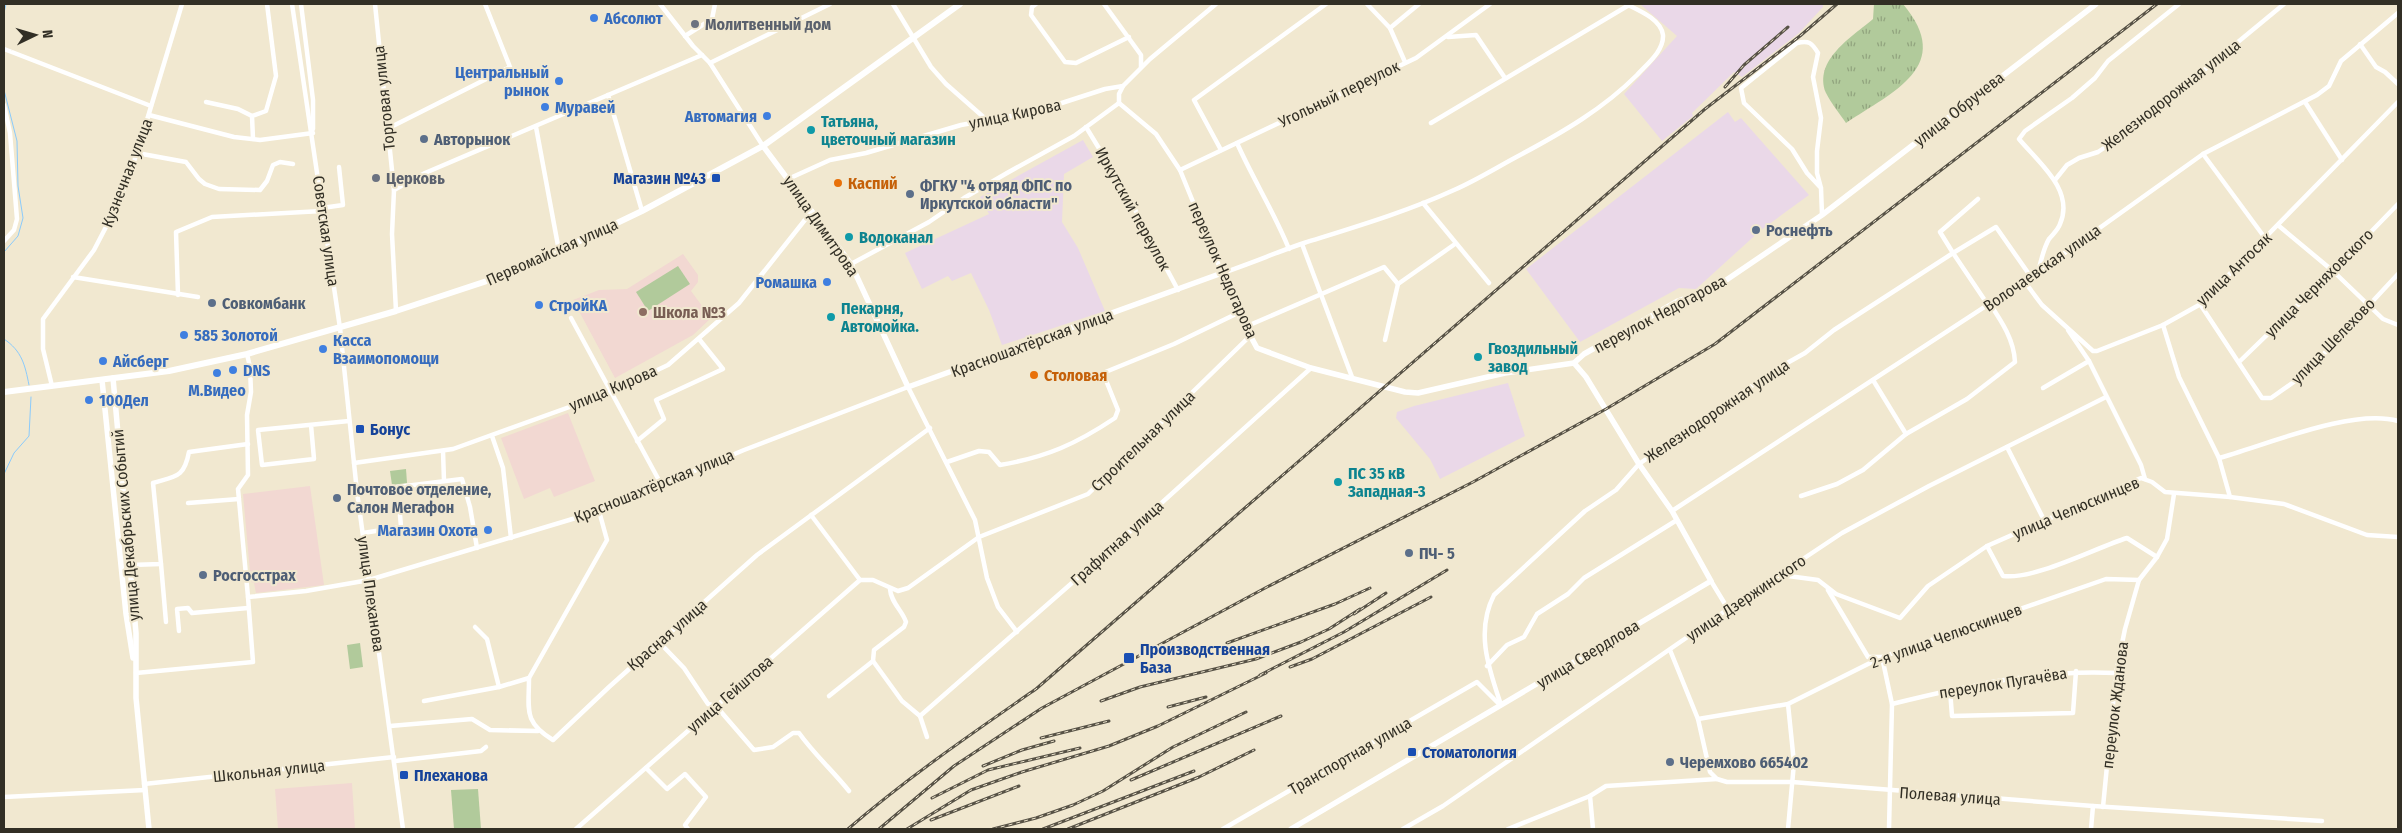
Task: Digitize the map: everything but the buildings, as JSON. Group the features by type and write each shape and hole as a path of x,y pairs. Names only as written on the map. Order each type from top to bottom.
{"main road":[{"name":"Первомайская улица","path":"4,392 169,371 247,354 396,311 517,271 642,211 763,146 960,4"}],"street":[{"name":"Кузнечная улица","path":"52,386 43,349 43,319 94,250 108,227 137,153 182,4"},
{"path":"206,102 238,109 252,116 266,111 276,76 267,4"},
{"name":"Советская улица","path":"292,4 306,108 313,133"},
{"name":"Советская улица","path":"301,4 314,100 313,133 322,210 340,328"},
{"name":"Торговая улица","path":"375,4 394,190 392,234 396,311"},
{"path":"387,129 510,67 485,4"},
{"name":"улица Димитрова","path":"660,4 685,36 710,63 763,146 851,264 908,387 975,520 986,578 998,607 1017,632"},
{"path":"685,36 712,19 715,4"},
{"path":"710,63 830,4"},
{"path":"893,4 931,67 946,84 988,121"},
{"path":"1036,4 1032,7 1031,15 1065,62 1076,63 1129,37"},
{"path":"1104,4 1142,55 1140,71"},
{"path":"851,264 929,222 964,198 1052,149 1086,127 1119,102 1119,94 1123,86 1150,59 1216,4"},
{"path":"1222,150 1194,100 1326,4"},
{"path":"1366,4 1390,28 1405,62"},
{"path":"1390,28 1419,4"},
{"name":"Угольный переулок","path":"1180,170 1416,58 1490,4"},
{"name":"улица Обручева","path":"1822,215 2096,4"},
{"path":"2038,272 2046,246 2064,216 2064,202 2055,180 2019,139 2025,131 2072,98 2095,78 2108,61 2179,4"},
{"name":"Железнодорожная улица","path":"2055,180 2067,165 2079,158 2098,152 2135,127 2284,4"},
{"path":"1431,123 1628,5"},
{"name":"Красношахтёрская улица","path":"248,597 306,591 369,580 599,511 661,484 908,387 1455,190 1596,110 1655,56 1661,45 1663,35 1660,27 1644,13 1628,5"},
{"name":"Волочаевская улица","path":"1672,511 2024,282 2204,154 2305,102 2329,86 2341,61 2398,13"},
{"path":"1447,37 1476,34 1505,78"},
{"path":"1821,188 1807,173 1792,149 1744,103 1741,88 1797,43 1805,41 1813,44 1818,53 1813,77 1821,118 1817,151 1817,173 1821,188 1822,215"},
{"path":"2360,44 2376,67 2385,72 2398,84"},
{"path":"4,49 151,106"},
{"path":"394,190 424,172 536,127 702,55"},
{"name":"улица Кирова","path":"788,179 830,160 866,153 961,125 1041,110 1104,89 1123,86"},
{"path":"608,95 642,211"},
{"name":"переулок Недогарова","path":"1119,102 1156,134 1180,170 1238,313 1257,348 1311,368 1405,392 1418,392 1505,373 1574,363 1584,354 1678,301 1716,287 1822,215"},
{"path":"2305,102 2342,160"},
{"name":"улица Антосяк","path":"2024,282 2042,305 2093,351 2163,325 2200,304 2279,226 2398,102"},
{"path":"4,105 10,133 17,219 14,230 4,241"},
{"path":"149,115 234,137 253,139 313,133"},
{"path":"252,116 253,139"},
{"path":"536,127 559,251"},
{"name":"Иркутский переулок","path":"1086,127 1125,191 1178,290"},
{"path":"1237,143 1249,170 1276,218 1289,249"},
{"path":"137,153 186,162 199,179 219,188 260,190 267,181 273,164 280,162 293,164"},
{"path":"2204,154 2265,238"},
{"path":"178,295 176,232 212,217 322,210 343,205 339,168"},
{"path":"1801,496 1837,484 1863,470 1906,434 1967,399 2015,362 2015,351 2005,327 1988,305 1940,232 1978,199"},
{"path":"1423,203 1489,283"},
{"name":"улица Черняховского","path":"2238,362 2398,204"},
{"name":"улица Кирова","path":"354,463 443,452 492,436 610,392 668,365 739,303 812,211"},
{"path":"2279,226 2333,270 2383,319 2398,325"},
{"name":"Железнодорожная улица","path":"1501,706 1487,666 1485,645 1487,608 1494,595 1585,511 1616,490 1639,464 1773,371 1805,353 1834,330 1996,227 2031,277"},
{"path":"1302,244 1352,377"},
{"path":"1385,340 1398,284 1455,244"},
{"path":"1245,327 1384,267 1398,284"},
{"name":"улица Шелехово","path":"2238,362 2262,398 2272,398 2305,374 2398,274"},
{"path":"73,277 198,297"},
{"path":"2200,304 2238,362"},
{"path":"947,462 979,451 989,452 1000,465 1033,458 1073,445 1116,418 1118,410 1103,373 1174,344 1238,313"},
{"path":"571,318 661,484"},
{"path":"2064,323 2089,361 2141,465 2145,479"},
{"path":"2163,325 2179,378 2219,458 2230,497"},
{"name":"улица Плеханова","path":"340,328 357,492 403,829"},
{"name":"Строительная улица","path":"890,589 898,591 908,588 979,537 1088,494 1250,336"},
{"path":"637,441 664,419 656,400 723,369 699,339"},
{"path":"136,673 253,662 238,489 248,475 247,415 251,392 250,367 247,354"},
{"path":"2043,388 2089,361"},
{"name":"переулок Недогарова","path":"1574,363 1586,376 1639,464"},
{"name":"Графитная улица","path":"920,716 1017,632 1311,368"},
{"name":"улица Декабрьских Событий","path":"113,378 136,633 136,698 149,829"},
{"name":"улица Декабрьских Событий","path":"102,380 126,614 136,673"},
{"path":"1873,380 1906,434"},
{"name":"улица Дзержинского","path":"1403,829 1443,806 1728,609 1842,534 1882,511 2106,397"},
{"path":"2219,458 2324,425 2368,419 2391,419 2398,421"},
{"path":"311,425 314,459 262,465 258,430 350,421"},
{"name":"Красная улица","path":"538,731 553,740 659,642 757,556 930,428"},
{"path":"492,436 503,468 510,538"},
{"path":"166,622 153,482 178,476 184,470 189,452 248,444"},
{"path":"2007,447 2044,520"},
{"path":"443,452 444,481"},
{"path":"1639,464 1672,511 1728,609"},
{"path":"357,492 462,479 470,507 477,548"},
{"name":"улица Челюскинцев","path":"1780,575 1818,580 1836,594 1900,618 1928,586 1987,546 2132,481 2145,479 2164,492 2230,497 2284,504 2367,535 2398,537"},
{"name":"переулок Жданова","path":"2103,807 2116,673 2139,580 2157,557 2167,539 2174,494"},
{"path":"188,504 239,500"},
{"path":"538,731 529,716 530,678 607,540 599,511"},
{"path":"363,533 401,527 400,515"},
{"path":"810,515 860,580 874,580 890,589 891,599 902,613 906,622 904,627 874,650 873,661 902,701 920,716 927,737"},
{"path":"1487,666 1507,645 1524,637 1537,614 1568,594 1584,578 1677,520"},
{"path":"1987,546 2004,576 2010,577 2042,569 2127,538 2157,557"},
{"path":"130,565 161,564"},
{"name":"улица Гейштова","path":"576,829 860,580"},
{"name":"2-я улица Челюскинцев","path":"1698,719 1788,704 1882,657 2106,580 2139,580"},
{"name":"улица Свердлова","path":"1291,829 1711,581"},
{"path":"1826,586 1868,657 1882,657 1892,704 1889,829"},
{"path":"179,631 177,610 188,608 192,613 248,608"},
{"path":"475,627 487,639 499,688"},
{"path":"659,642 684,668 708,704 716,706 754,750 773,747 793,733 799,733 812,752 829,766 849,791"},
{"path":"1670,650 1698,719 1710,772 1717,779"},
{"path":"829,696 873,661"},
{"path":"1950,690 1952,716 2073,713 2076,671"},
{"name":"переулок Пугачёва","path":"1892,704 1950,690 2076,671 2116,673"},
{"path":"424,701 499,688 530,678"},
{"name":"Транспортная улица","path":"1223,829 1476,682 1501,706"},
{"path":"1788,704 1794,763 1788,829"},
{"path":"390,726 472,719 490,730 538,731"},
{"name":"Школьная улица","path":"4,798 144,787 481,751 486,747"},
{"path":"646,768 667,789 685,774 706,796 685,825 688,829"},
{"name":"Полевая улица","path":"1508,829 1590,796 1606,786 1717,779 1727,782 1792,782 2103,807 2322,821"},
{"path":"1590,796 1593,829"},
{"path":"2091,829 2093,806"}],"shaded area":[{"path":"1640,4 1823,4 1823,7 1799,33 1742,77 1734,72 1692,113 1693,116 1662,141 1624,94 1677,36"},
{"path":"1728,112 1735,122 1741,118 1809,195 1761,230 1696,289 1679,288 1580,342 1526,269"},
{"path":"1083,140 1093,157 1064,174 1062,222 1078,248 1105,311 1002,345 989,310 971,273 952,281 948,276 922,289 905,253 989,214 980,197"},
{"name":"Школа №3","path":"683,254 698,275 698,282 691,291 711,318 693,335 615,378 573,300 599,290 627,289"},
{"path":"1508,383 1525,436 1440,479 1430,459 1396,418 1397,412 1414,406"},
{"path":"568,413 595,481 554,497 550,488 524,499 501,438"},
{"path":"310,486 324,585 256,593 254,583 251,582 243,494"},
{"path":"352,783 355,829 278,829 275,789"}],"green space":[{"path":"1874,4 1903,4 1917,26 1923,44 1920,60 1912,75 1899,88 1846,123 1826,93 1823,81 1825,70 1837,50 1873,19"},
{"path":"678,266 690,284 648,311 636,292"},
{"path":"406,469 407,483 392,485 390,471"},
{"path":"360,643 363,667 350,669 347,645"},
{"path":"478,789 481,829 454,829 451,790"}],"waterway":[{"path":"4,13 6,4"},
{"path":"4,90 17,141 18,186 23,218 18,236 4,252"},
{"path":"4,339 15,348 22,359 29,385"},
{"path":"4,474 14,453 29,436 31,397"}],"railway":[{"path":"848,829 916,774 1036,689 1705,109 1800,36 1837,4"},
{"path":"879,829 954,766 1042,708 1267,587 1473,482 1606,409 1715,344 2157,4"},
{"path":"1725,87 1744,65 1788,27"},
{"path":"1260,675 1344,632 1447,570"},
{"path":"1227,643 1335,604 1370,588"},
{"path":"1354,614 1386,593"},
{"path":"1290,667 1312,659 1431,597"},
{"path":"1101,701 1140,687 1256,659 1329,629 1360,609"},
{"path":"907,829 971,790 1022,772 1109,746 1158,726 1266,673"},
{"path":"1168,707 1206,697"},
{"path":"993,829 1036,818 1073,805 1103,791 1173,747 1246,712"},
{"path":"1131,780 1281,716"},
{"path":"1041,738 1109,721"},
{"path":"983,766 1022,750 1054,741"},
{"path":"932,798 988,770 1080,748"},
{"path":"1068,829 1199,777 1254,750"},
{"path":"1043,829 1194,771"},
{"path":"931,820 1019,786"}],"place":[{"name":"Абсолют","path":"594,18"},
{"name":"Молитвенный дом","path":"695,24"},
{"name":"Центральный рынок","path":"559,81"},
{"name":"Муравей","path":"545,107"},
{"name":"Автомагия","path":"767,116"},
{"name":"Татьяна, цветочный магазин","path":"811,130"},
{"name":"Авторынок","path":"424,139"},
{"name":"Церковь","path":"376,178"},
{"name":"Магазин №43","path":"716,178"},
{"name":"Каспий","path":"838,183"},
{"name":"ФГКУ \"4 отряд ФПС по Иркутской области\"","path":"910,194"},
{"name":"Роснефть","path":"1756,230"},
{"name":"Водоканал","path":"849,237"},
{"name":"Ромашка","path":"827,282"},
{"name":"Совкомбанк","path":"212,303"},
{"name":"СтройКА","path":"539,305"},
{"name":"Школа №3","path":"643,312"},
{"name":"Пекарня, Автомойка.","path":"831,317"},
{"name":"585 Золотой","path":"184,335"},
{"name":"Касса Взаимопомощи","path":"323,349"},
{"name":"Гвоздильный завод","path":"1478,357"},
{"name":"Айсберг","path":"103,361"},
{"name":"DNS","path":"233,370"},
{"name":"М.Видео","path":"217,373"},
{"name":"Столовая","path":"1034,375"},
{"name":"100Дел","path":"89,400"},
{"name":"Бонус","path":"360,429"},
{"name":"ПС 35 кВ Западная-3","path":"1338,482"},
{"name":"Почтовое отделение, Салон Мегафон","path":"337,498"},
{"name":"Магазин Охота","path":"488,530"},
{"name":"ПЧ- 5","path":"1409,553"},
{"name":"Росгосстрах","path":"203,575"},
{"name":"Производственная База","path":"1129,658"},
{"name":"Стоматология","path":"1412,752"},
{"name":"Черемхово 665402","path":"1670,762"},
{"name":"Плеханова","path":"404,775"}]}
